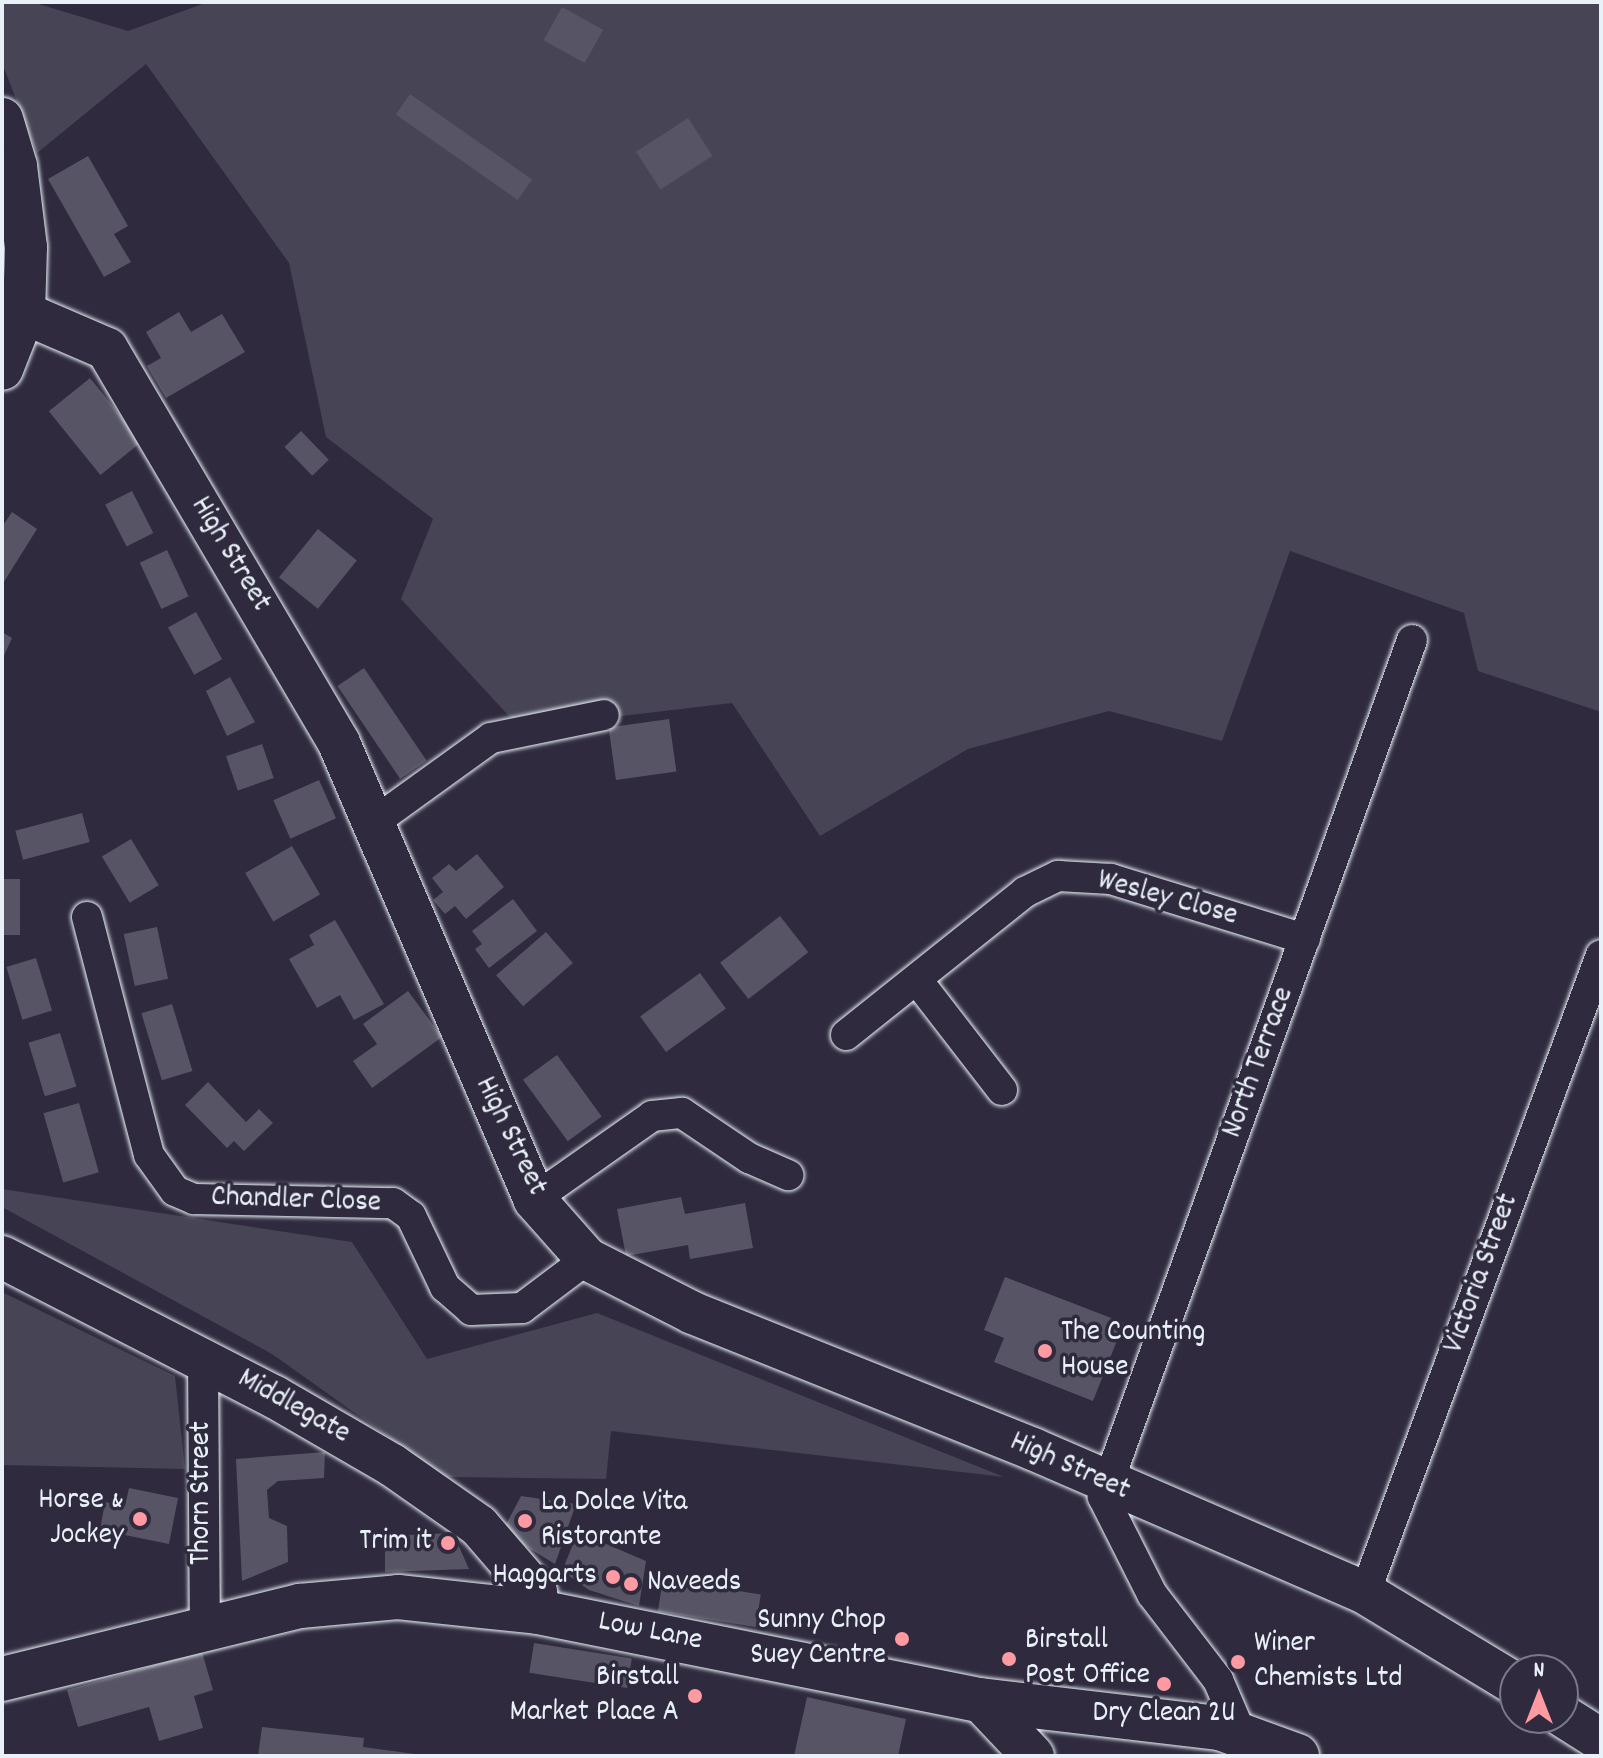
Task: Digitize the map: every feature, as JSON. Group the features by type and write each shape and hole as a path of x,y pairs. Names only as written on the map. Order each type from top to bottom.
{"main road":[{"path":"2,119 16,166 26,247 24,313 2,369"},
{"name":"High Street","path":"24,313 107,349 339,743 534,1199 587,1259 693,1313 1033,1449 1106,1486 1365,1593 1499,1674"},
{"name":"Middlegate","path":"2,1257 203,1359 392,1465 479,1526 536,1592 538,1612"},
{"name":"Low Lane","path":"2,1679 300,1606 398,1597 538,1612 980,1700 1242,1736 1297,1756"},
{"path":"980,1700 1033,1756"},
{"path":"1579,1726 1601,1740"}],"street":[{"name":"North Terrace","path":"1106,1486 1412,640"},
{"path":"373,823 491,738 604,715"},
{"name":"Wesley Close","path":"846,1035 1025,892 1058,876 1111,879 1305,939"},
{"name":"Chandler Close","path":"87,917 149,1155 175,1191 194,1199 393,1203 411,1216 445,1287 471,1310 522,1308 587,1259"},
{"name":"Victoria Street","path":"1365,1593 1601,955"},
{"path":"917,980 1002,1090"},
{"path":"534,1199 652,1116 682,1113 749,1158 788,1175"},
{"name":"Thorn Street","path":"203,1359 205,1627"},
{"path":"1106,1486 1104,1506 1117,1531 1152,1594 1218,1680 1242,1736"}],"shaded area":[{"path":"2,2 32,2 128,31 208,2 1601,2 1601,712 1478,671 1464,613 1290,551 1222,741 1109,711 968,749 820,836 732,703 520,728 401,599 433,519 326,437 289,263 146,64 37,153 2,63"},
{"path":"2,1189 352,1242 427,1359 597,1313 1004,1477 611,1431 606,1479 445,1477 272,1354 2,1207"},
{"path":"2,1292 175,1376 185,1469 2,1465"}],"building":[{"path":"562,7 603,30 585,63 544,40"},
{"path":"410,94 532,179 518,200 396,114"},
{"path":"688,118 713,156 661,190 636,152"},
{"path":"88,156 128,226 114,234 131,262 104,277 48,179"},
{"path":"179,312 191,332 222,314 245,352 166,398 147,366 161,358 146,332"},
{"path":"90,378 142,442 100,475 49,411"},
{"path":"301,431 329,460 312,476 284,447"},
{"path":"132,491 153,533 127,546 105,505"},
{"path":"12,512 37,529 2,585 2,527"},
{"path":"318,529 357,560 318,609 279,577"},
{"path":"167,550 189,596 161,609 140,563"},
{"path":"196,612 222,659 194,675 168,628"},
{"path":"2,632 12,638 2,660"},
{"path":"364,668 427,761 400,779 337,686"},
{"path":"230,677 255,722 227,736 206,691"},
{"path":"669,719 676,771 616,780 609,727"},
{"path":"262,744 274,778 238,790 226,756"},
{"path":"319,780 336,818 290,839 273,800"},
{"path":"82,813 90,842 23,860 15,831"},
{"path":"131,839 159,885 130,903 102,857"},
{"path":"292,846 320,894 273,921 245,873"},
{"path":"477,854 504,887 466,919 455,906 445,914 433,900 443,892 432,878 449,864 456,871"},
{"path":"2,879 20,879 20,935 2,935"},
{"path":"513,899 537,931 489,968 475,949 482,944 472,931"},
{"path":"780,916 808,952 748,999 720,963"},
{"path":"335,920 384,1004 354,1020 340,995 317,1008 289,959 314,945 309,935"},
{"path":"157,927 168,979 135,986 124,934"},
{"path":"546,932 573,963 523,1006 496,975"},
{"path":"36,958 52,1011 22,1020 6,967"},
{"path":"700,973 726,1009 666,1052 640,1016"},
{"path":"408,991 442,1037 372,1088 353,1061 377,1044 363,1024"},
{"path":"172,1004 192,1071 162,1080 141,1013"},
{"path":"60,1033 76,1087 45,1096 28,1043"},
{"path":"557,1055 602,1116 568,1141 523,1080"},
{"path":"208,1082 246,1122 259,1109 273,1123 244,1151 234,1141 227,1148 185,1105"},
{"path":"79,1103 99,1172 63,1182 43,1113"},
{"path":"681,1197 685,1214 745,1203 753,1248 690,1259 688,1245 626,1256 617,1209"},
{"path":"1005,1277 1124,1323 1093,1401 994,1362 1004,1338 984,1330"},
{"path":"325,1452 324,1478 278,1481 267,1490 269,1518 287,1526 288,1562 242,1581 236,1459"},
{"path":"129,1488 178,1498 169,1544 100,1530 105,1502 125,1506"},
{"path":"521,1496 576,1504 555,1564 502,1532"},
{"path":"578,1532 646,1561 639,1606 589,1590 562,1571"},
{"path":"453,1533 469,1569 385,1572 385,1536"},
{"path":"663,1579 761,1594 756,1627 658,1612"},
{"path":"534,1643 632,1658 627,1688 529,1673"},
{"path":"202,1652 213,1690 194,1696 203,1728 159,1741 149,1707 78,1727 67,1690"},
{"path":"807,1697 906,1719 898,1756 794,1756"},
{"path":"262,1727 364,1738 363,1747 430,1756 258,1756"}],"place":[{"name":"The Counting House","path":"1045,1351"},
{"name":"Horse & Jockey","path":"140,1519"},
{"name":"La Dolce Vita Ristorante","path":"525,1521"},
{"name":"Trim it","path":"448,1543"},
{"name":"Haggarts","path":"613,1577"},
{"name":"Naveeds","path":"631,1584"},
{"name":"Sunny Chop Suey Centre","path":"902,1639"},
{"name":"Birstall Post Office","path":"1009,1659"},
{"name":"Winer Chemists Ltd","path":"1238,1662"},
{"name":"Dry Clean 2U","path":"1164,1684"},
{"name":"Birstall Market Place A","path":"695,1696"}]}
